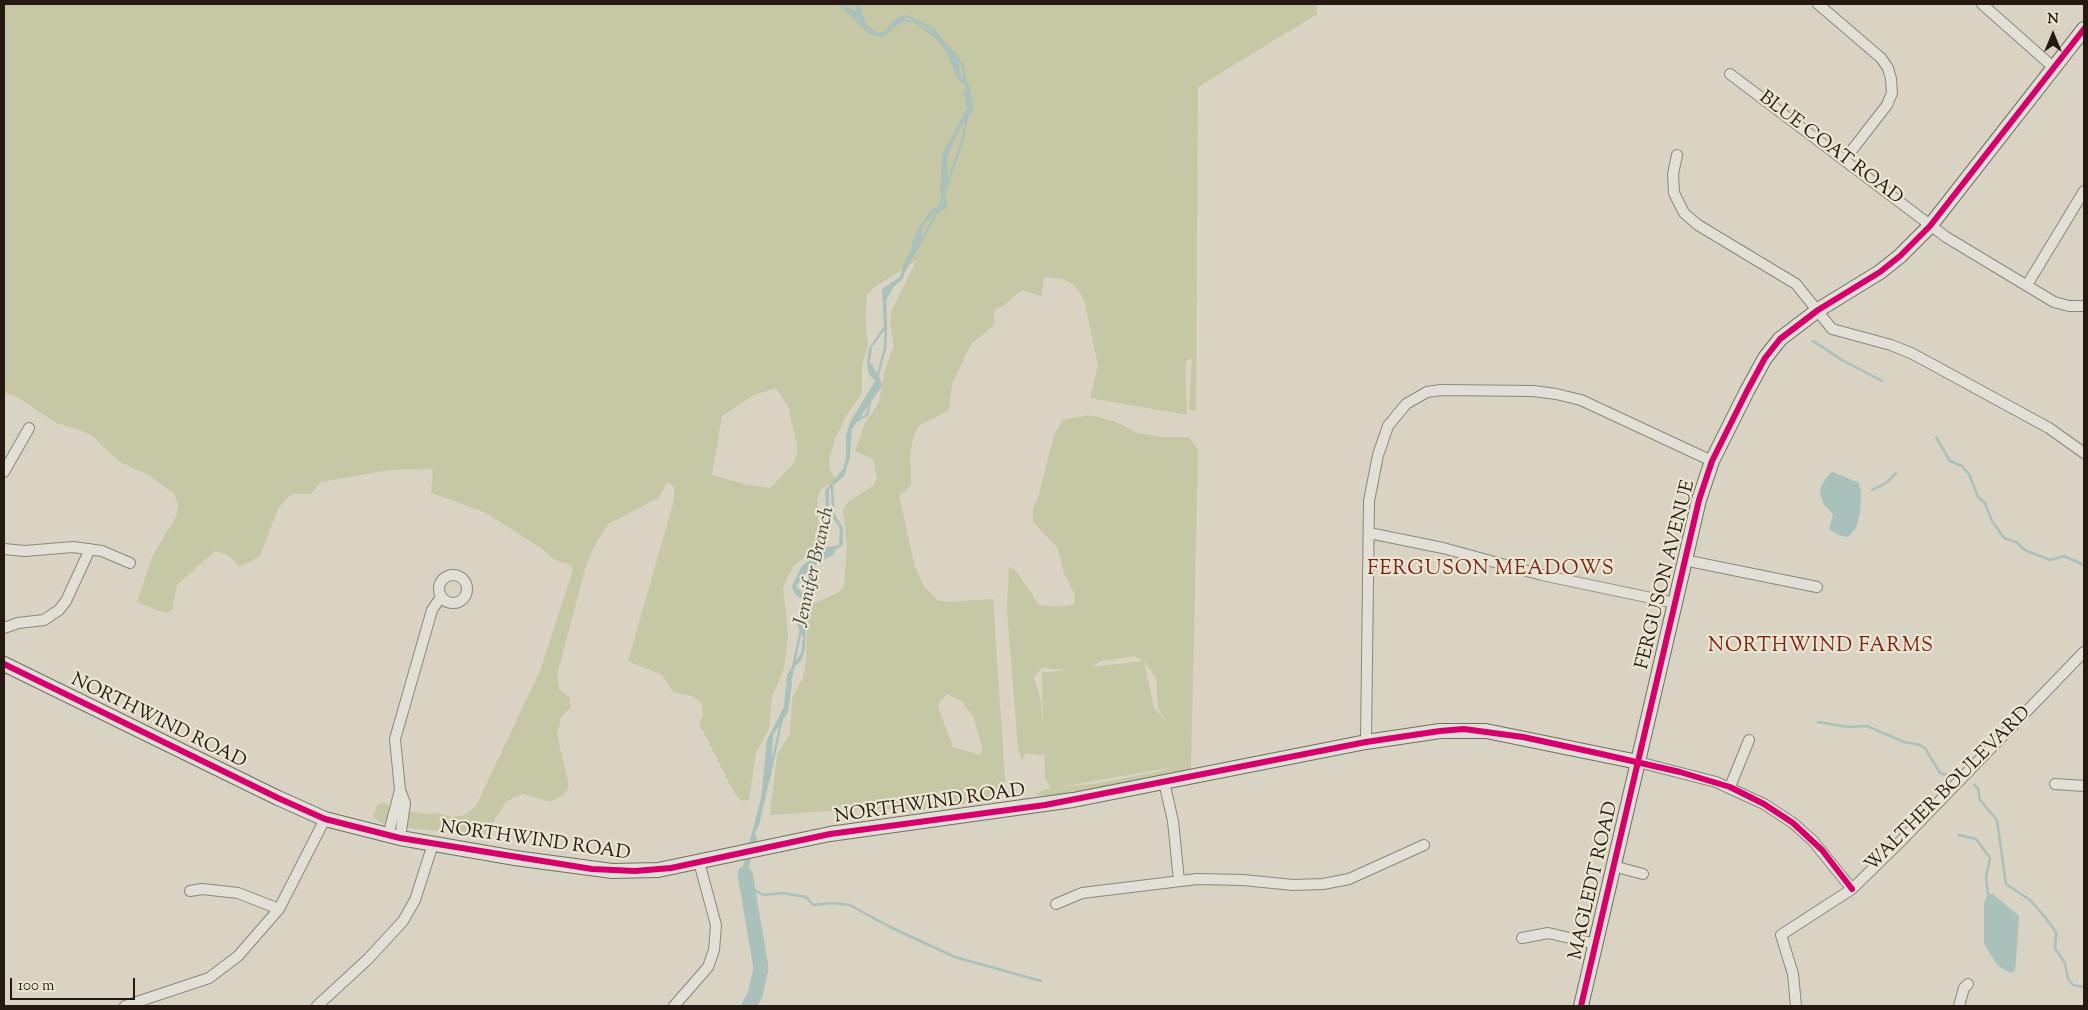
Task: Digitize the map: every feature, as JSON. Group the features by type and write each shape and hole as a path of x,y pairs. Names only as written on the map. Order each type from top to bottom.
{"street":[{"path":"1818,4 1881,58 1888,68 1891,79 1892,92 1887,105 1845,159"},
{"path":"1982,4 2053,67"},
{"name":"FERGUSON AVENUE","path":"1638,762 1699,500 1712,461 1772,348 1798,324 1880,272 1900,256 1930,226 2084,28"},
{"name":"BLUE COAT ROAD","path":"1730,74 1845,159 1930,226 2062,305 2084,306"},
{"path":"1677,155 1673,174 1674,193 1684,213 1698,225 1796,284 1832,329 1891,345 1926,361 2049,428 2084,453"},
{"path":"2027,285 2084,191"},
{"path":"1366,742 1369,500 1373,476 1388,426 1406,404 1427,392 1461,389 1556,394 1581,400 1712,461"},
{"path":"4,472 29,428"},
{"path":"1369,533 1443,548 1542,575 1675,603"},
{"path":"4,549 26,551 61,546 90,549 130,563"},
{"path":"4,628 18,623 44,620 59,610 66,601 90,549"},
{"path":"1684,560 1817,587"},
{"path":"394,837 400,790 396,732 432,610 441,597"},
{"name":"WALTHER BOULEVARD","path":"1796,1006 1793,974 1781,934 1852,889 1900,843 2084,652"},
{"name":"NORTHWIND ROAD","path":"4,664 278,798 325,819 394,837 600,870 648,871 853,830 1025,808 1366,742 1440,730 1475,730 1638,762 1730,787 1764,804 1793,823 1822,850 1852,889"},
{"path":"1730,787 1749,740"},
{"name":"MAGLEDT ROAD","path":"1581,1006 1638,762"},
{"path":"1164,782 1173,821 1179,881"},
{"path":"2055,784 2084,786"},
{"path":"125,1006 218,973 238,956 279,909 325,819"},
{"path":"317,1006 368,960 403,922 415,900 433,844"},
{"path":"1056,904 1082,894 1179,881 1215,879 1293,885 1329,883 1364,874 1424,845"},
{"path":"674,1006 708,967 714,950 716,926 699,862"},
{"path":"1613,866 1643,874"},
{"path":"190,890 202,889 238,893 279,909"},
{"path":"1522,938 1548,933 1596,944"},
{"path":"1959,1006 1964,988 1968,984"}],"green space":[{"path":"4,4 1317,4 1317,14 1198,87 1196,411 1189,409 1192,358 1185,362 1187,415 1090,398 1098,366 1085,304 1080,292 1073,284 1062,279 1044,277 1041,296 1022,290 1003,306 994,310 994,325 971,344 952,383 949,410 919,426 914,435 910,455 911,485 899,496 915,567 923,585 937,600 947,602 993,599 1005,779 1001,798 917,811 876,808 770,815 777,754 790,734 792,698 803,678 806,663 807,606 838,593 844,587 847,547 843,510 849,501 873,486 877,478 873,459 855,451 865,423 879,402 885,370 894,345 890,323 892,310 916,261 874,287 867,295 865,318 868,345 862,365 862,393 846,416 835,439 829,460 830,471 837,480 821,489 817,499 818,522 826,538 822,567 815,555 808,555 793,566 783,588 788,636 785,661 782,674 772,696 769,729 756,752 749,800 741,801 734,793 699,723 703,716 702,703 692,696 673,692 662,675 628,661 674,500 674,487 668,482 658,498 608,524 593,548 585,569 557,675 559,689 570,698 570,708 561,717 557,734 569,787 563,795 550,802 523,794 506,801 486,834 387,826 373,817 378,804 384,803 401,810 427,814 437,813 453,817 465,815 476,806 540,671 573,570 571,565 555,560 541,548 484,512 431,493 433,469 389,470 321,482 311,494 295,494 287,498 278,509 260,556 240,567 228,555 215,551 177,585 172,610 165,613 137,602 152,557 177,515 178,504 174,494 149,475 120,462 92,436 80,430 56,423 17,397 4,392","holes":["776,388 788,406 798,450 794,463 770,488 748,485 712,475 722,416 754,395","947,694 961,701 973,716 983,749 980,755 953,747 938,707 940,701"]},
{"path":"1089,415 1114,421 1137,433 1163,437 1189,437 1198,450 1191,769 1128,786 1074,791 1052,797 1035,794 1051,788 1045,779 1044,752 1042,755 1025,753 1022,761 1018,749 1007,609 1009,566 1016,571 1039,605 1057,607 1074,605 1075,596 1064,573 1057,547 1033,522 1033,509 1038,498 1054,435 1063,420","holes":["1135,656 1143,661 1092,667 1100,661","1144,662 1156,677 1158,709 1166,721 1154,708","1042,668 1065,670 1042,673 1043,727 1041,701 1034,677","1168,768 1162,771 1094,784 1059,787"]}],"water":[{"name":"Jennifer Branch","path":"838,4 844,4 855,12 854,4 859,4 866,24 878,33 883,33 897,17 907,15 933,27 958,58 961,76 970,87 973,110 960,128 948,155 947,184 944,192 948,203 946,209 933,214 923,226 921,238 905,268 903,279 886,293 887,327 872,347 870,362 879,376 882,386 852,429 850,457 844,476 829,489 829,505 843,528 843,545 835,550 833,555 812,566 796,586 806,597 805,648 802,659 791,671 792,684 788,712 773,735 771,774 759,825 755,833 757,839 748,870 747,897 751,930 761,949 764,970 752,1002 749,1006 744,1006 749,1001 750,988 762,963 749,932 741,873 761,799 767,740 784,707 787,675 801,653 803,638 797,625 799,623 802,625 805,620 803,600 794,593 792,586 802,566 822,548 839,545 840,529 826,507 825,491 843,469 846,459 846,436 850,422 875,381 869,374 867,363 869,348 884,326 882,289 900,277 903,264 911,251 918,229 931,210 943,204 940,191 942,155 967,108 963,90 966,91 966,87 957,78 946,51 927,27 907,17 884,37 876,36 868,33"},
{"path":"1833,472 1859,483 1861,493 1860,513 1856,528 1848,537 1838,535 1829,529 1833,514 1824,505 1820,494 1821,486 1830,473"},
{"path":"1988,894 1993,894 2019,916 2015,970 2011,973 1998,966 1984,944 1984,903"}],"waterway":[{"name":"Jennifer Branch","path":"901,20 916,22 935,37"},
{"name":"Jennifer Branch","path":"949,47 963,66 966,84"},
{"name":"Jennifer Branch","path":"903,273 938,211 963,139 967,117"},
{"name":"Jennifer Branch","path":"885,299 892,287"},
{"name":"Jennifer Branch","path":"878,375 885,348 886,327"},
{"path":"1813,341 1842,360 1882,381"},
{"name":"Jennifer Branch","path":"853,423 867,415 870,402"},
{"path":"1936,437 1950,461 1962,466 1969,474 1978,497 1985,503 1992,521 2004,538 2016,542 2025,550 2050,560 2064,556 2084,565"},
{"path":"1872,490 1886,483 1896,473"},
{"name":"Jennifer Branch","path":"817,555 833,507 832,486"},
{"name":"Jennifer Branch","path":"791,677 815,563"},
{"name":"Jennifer Branch","path":"768,782 783,714"},
{"path":"1818,722 1848,727 1867,726 1904,742 1920,745 1925,748 1940,773 1947,775"},
{"path":"1974,785 1978,788 1980,800 1997,820 2006,884 2030,900 2045,917 2056,932 2055,949"},
{"path":"1959,835 1976,839 1990,858 1986,877 1988,894"},
{"name":"Jennifer Branch","path":"745,874 761,968 755,995 749,1006"},
{"path":"746,886 764,895 783,893 806,897 813,905 832,903 850,905 890,927 955,957 1041,981"},
{"path":"2056,950 2065,963 2068,979 2073,985 2084,987"}],"cycle path":[{"path":"1581,1006 1699,500 1712,461 1747,391 1765,358 1780,339 1818,310 1880,272 1900,256 1930,226 2084,29"},
{"path":"4,664 278,798 325,819 400,838 592,869 635,871 671,868 830,834 1045,805 1366,742 1464,729 1523,737 1597,753 1680,772 1730,787 1764,804 1793,823 1822,850 1852,889"}],"district":[{"name":"FERGUSON MEADOWS","path":"1491,571"},
{"name":"NORTHWIND FARMS","path":"1821,648"}]}
